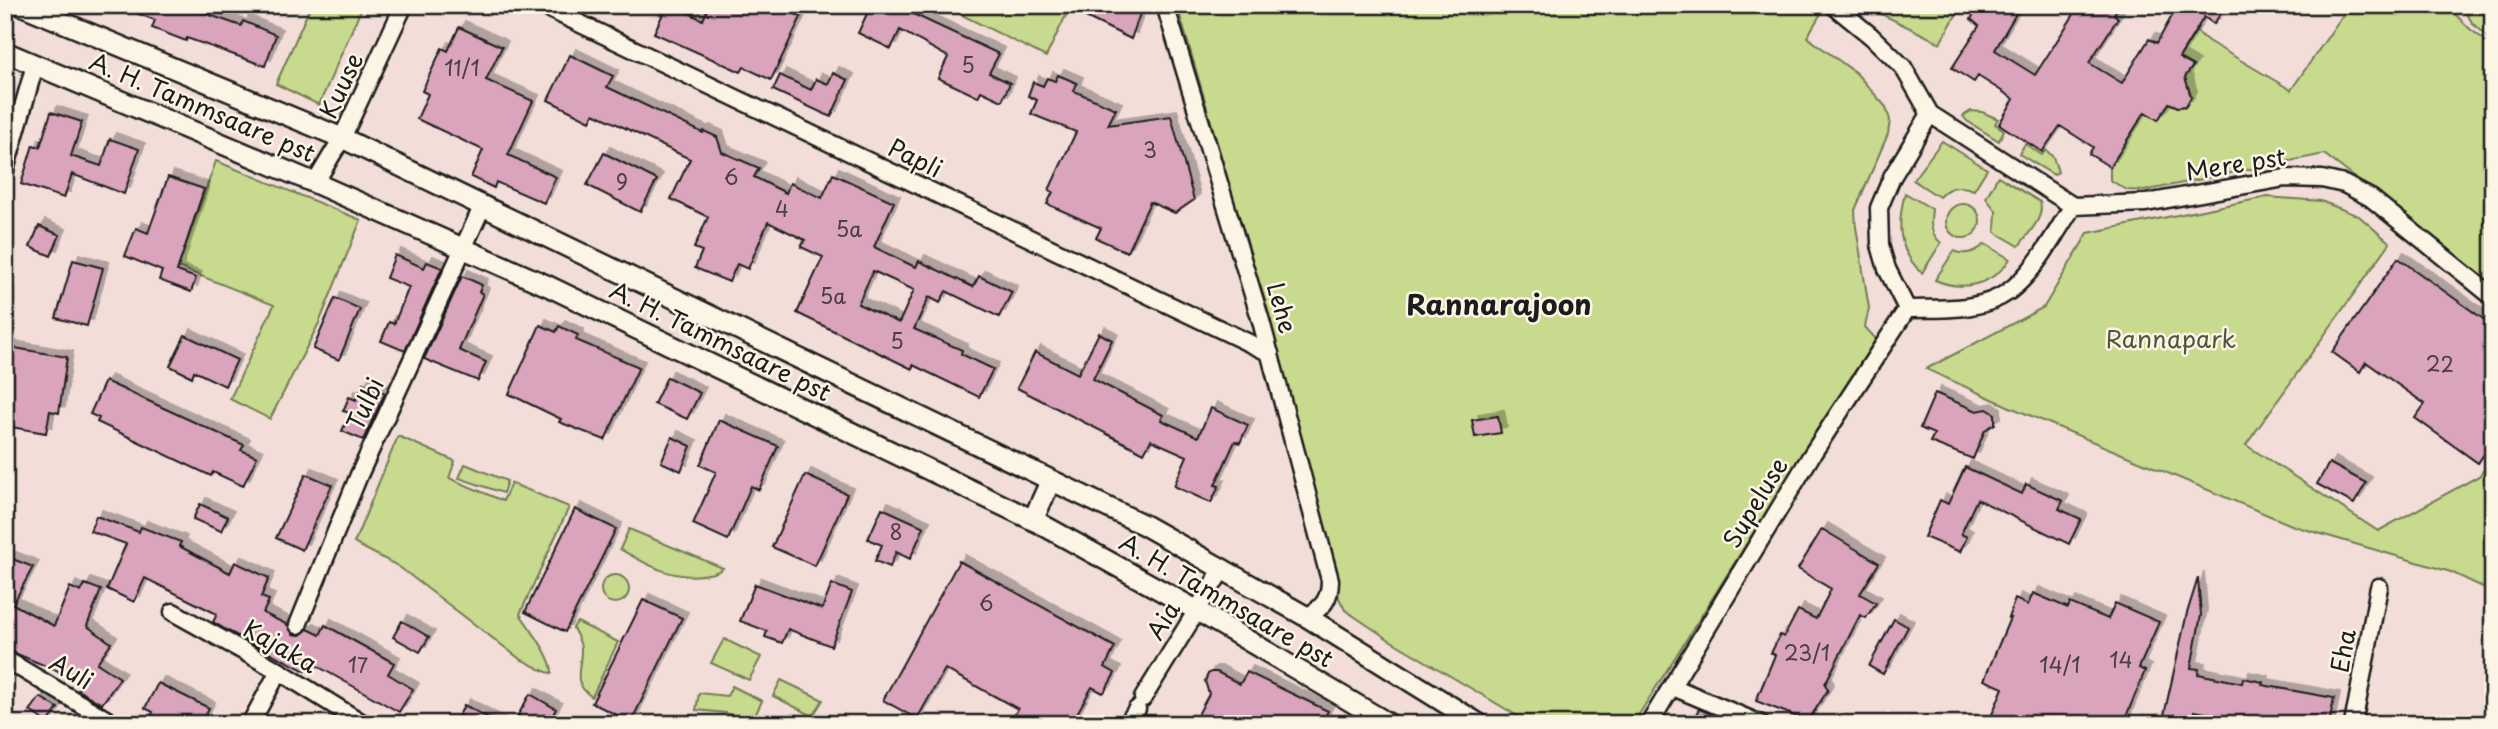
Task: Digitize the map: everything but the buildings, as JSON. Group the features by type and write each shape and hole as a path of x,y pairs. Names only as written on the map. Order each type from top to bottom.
{"street":[{"name":"A. H. Tammsaare pst","path":"21,5 342,138 1144,525 1223,568 1479,724"},
{"name":"Kuuse","path":"315,183 342,138 404,5"},
{"name":"Papli","path":"541,5 1270,353"},
{"name":"Lehe","path":"1165,5 1270,353 1330,580 1330,595 1323,608 1307,618"},
{"path":"1833,5 1903,67 1930,114 2073,206 2033,267 2007,292 1978,304 1907,309 1887,269 1881,245 1879,208 1892,177 1930,114"},
{"name":"A. H. Tammsaare pst","path":"5,52 315,183 548,286 1033,520 1198,611 1389,724"},
{"path":"5,170 35,65"},
{"name":"Mere pst","path":"2073,206 2146,203 2284,178 2322,179 2344,184 2371,198 2493,298"},
{"name":"Tulbi","path":"298,625 359,475 483,205"},
{"name":"Supeluse","path":"1649,724 1811,456 1907,309"},
{"path":"1033,520 1051,480"},
{"name":"Aia","path":"1127,724 1223,568"},
{"name":"Eha","path":"2353,724 2379,587"},
{"name":"Kajaka","path":"173,612 279,671 364,724"},
{"name":"Auli","path":"5,659 114,724"},
{"path":"250,724 279,671"},
{"path":"1673,687 1762,724"}],"green space":[{"path":"311,5 363,5 319,105 276,84"},
{"path":"942,5 1060,5 1069,9 1046,57"},
{"path":"1177,5 1826,5 1807,37 1856,73 1886,107 1890,120 1888,134 1855,210 1869,308 1865,327 1876,339 1633,724 1531,724 1388,639 1345,610 1339,598 1332,557 1266,310"},
{"path":"1863,5 1962,5 1940,43"},
{"path":"2342,5 2446,5 2470,29 2493,46 2493,284 2324,154 2144,191 2127,190 2110,180 2110,167 2145,112 2158,120 2169,103 2178,107 2186,106 2191,97 2188,87 2182,82 2193,66 2179,58 2196,31 2208,41 2291,90 2347,9"},
{"path":"2474,5 2493,5 2493,40 2473,24 2467,14"},
{"path":"1971,111 1982,112 1998,119 1995,124 2004,130 1999,141 1967,121 1963,116"},
{"path":"1942,141 1987,169 1974,190 1955,188 1939,197 1913,180"},
{"path":"2025,144 2042,155 2046,150 2053,157 2058,172 2054,175 2019,154"},
{"path":"216,161 361,220 319,323 270,419 230,399 274,305 178,267"},
{"path":"1998,176 2040,202 2038,220 2019,246 1995,232 1996,211 1986,198"},
{"path":"1905,193 1932,209 1932,228 1941,243 1922,273 1908,255 1901,236"},
{"name":"Rannapark","path":"2267,197 2321,201 2359,216 2390,243 2246,445 2378,531 2479,476 2493,459 2493,592 2451,572 2294,526 1926,369 2044,307 2088,233"},
{"path":"1963,204 1975,209 1980,221 1975,233 1963,238 1951,233 1946,221 1951,209"},
{"path":"1985,244 2010,259 1995,275 1977,284 1967,285 1946,284 1935,280 1954,251 1970,252"},
{"path":"398,436 455,461 449,478 503,501 511,483 569,507 520,614 545,651 552,673 520,659 398,566 354,543"},
{"path":"465,464 507,481 503,493 459,478"},
{"path":"629,529 723,568 711,574 690,576 659,569 620,549"},
{"path":"615,575 625,579 629,589 625,599 615,603 605,599 601,589 605,579"},
{"path":"577,622 618,642 592,697 585,692 579,681 581,647 573,628"},
{"path":"724,639 761,657 749,680 711,663"},
{"path":"781,680 823,700 813,716 773,696"},
{"path":"732,686 762,701 751,724 726,713 696,710 699,693 727,696"}],"district":[{"name":"Rannarajoon","path":"1499,305"}]}
